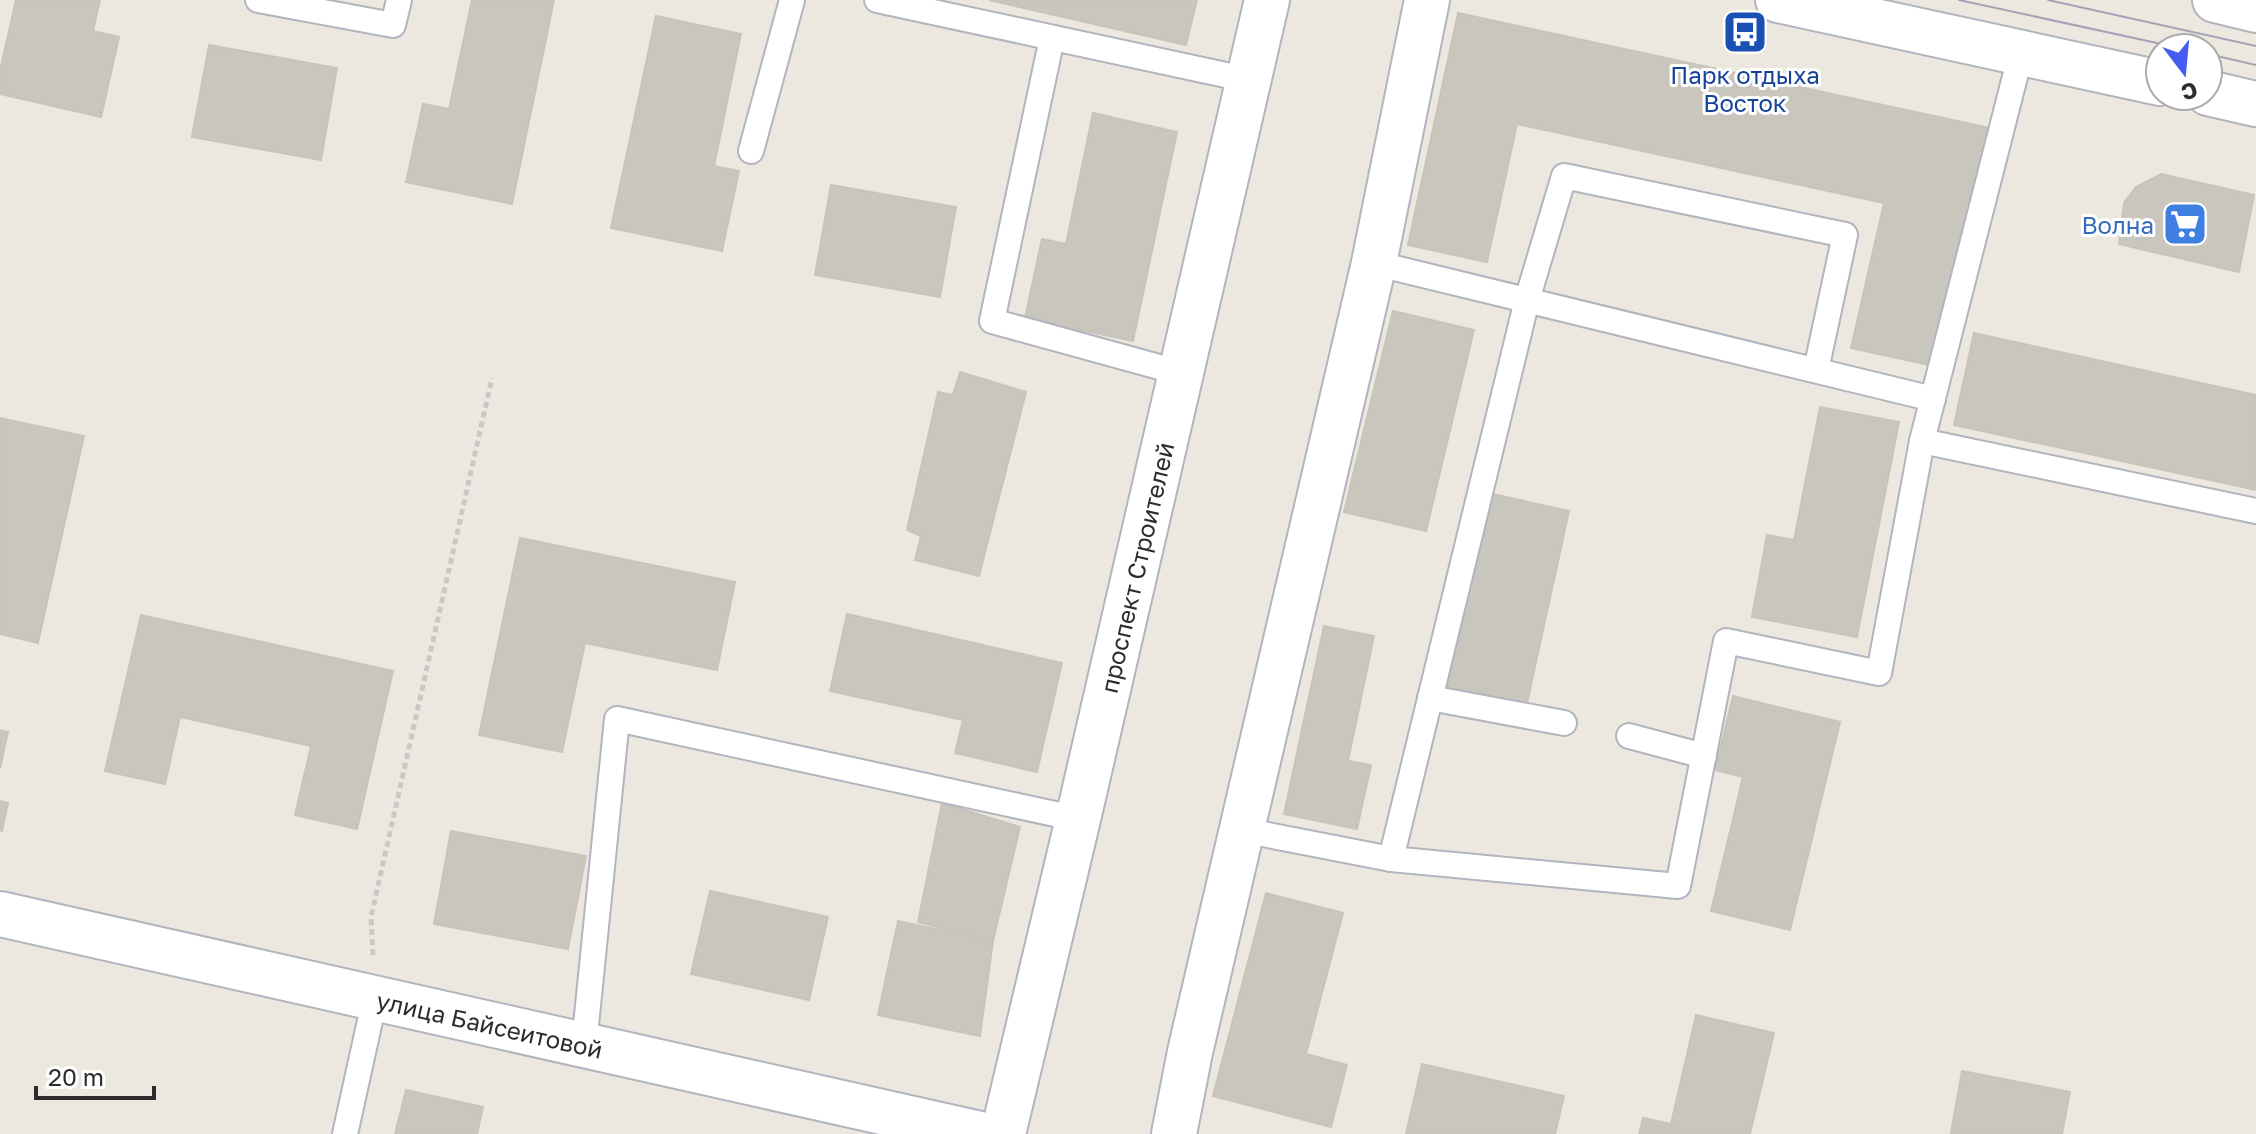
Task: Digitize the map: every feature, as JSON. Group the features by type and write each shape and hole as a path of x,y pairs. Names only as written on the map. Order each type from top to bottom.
{"street":[{"name":"проспект Строителей","path":"1003,1134 1267,0"},
{"path":"1174,1134 1190,1052 1374,263 1427,0"},
{"path":"1778,0 2144,80"},
{"path":"2215,0 2256,10"},
{"path":"2224,97 2256,104"},
{"name":"улица Байсеитовой","path":"0,914 980,1134"}],"lane":[{"path":"258,0 393,25 399,0"},
{"path":"751,151 792,0"},
{"path":"877,0 1249,80"},
{"path":"1052,38 992,321 1181,373"},
{"path":"1242,830 1391,859 1678,886 1726,641 1879,673 1922,441 2021,53"},
{"path":"1391,859 1527,300 1564,176 1845,235 1816,370"},
{"path":"1374,263 1933,399"},
{"path":"1922,441 2256,511"},
{"path":"1430,698 1564,723"},
{"path":"584,1045 617,719 1078,819"},
{"path":"1629,736 1704,756"},
{"path":"345,1134 375,998"}],"path":[{"path":"375,998 371,917 492,378"}],"building":[{"path":"16,0 100,0 93,31 119,37 101,117 0,94 0,71"},
{"path":"472,0 554,0 512,204 406,182 423,104 449,109"},
{"path":"989,0 1197,0 1186,45"},
{"path":"1458,13 1990,128 1938,367 1851,348 1884,203 1517,124 1487,262 1408,245"},
{"path":"656,16 741,34 714,166 739,171 722,251 611,228"},
{"path":"209,45 337,68 321,160 192,137"},
{"path":"1093,113 1177,132 1133,341 1025,318 1042,239 1066,244"},
{"name":"Волна","path":"2161,174 2254,195 2239,272 2119,244 2124,203 2136,187"},
{"path":"831,185 956,207 940,297 815,275"},
{"path":"1393,311 1474,330 1426,531 1344,512"},
{"path":"1974,333 2256,395 2256,490 1954,425"},
{"path":"960,372 1026,392 979,576 915,560 921,536 907,530 938,392 953,395"},
{"path":"1820,407 1899,422 1857,637 1752,617 1767,535 1794,540"},
{"path":"0,418 84,436 38,643 0,634"},
{"path":"1484,492 1569,511 1526,708 1441,689"},
{"path":"520,538 735,582 717,670 585,643 562,752 479,735"},
{"path":"847,614 1062,663 1037,772 955,753 963,720 830,691"},
{"path":"141,615 393,671 357,829 295,815 311,746 180,717 165,784 105,771"},
{"path":"1324,626 1374,636 1348,761 1371,765 1357,829 1284,814"},
{"path":"1733,696 1840,722 1790,930 1711,911 1743,777 1715,770"},
{"path":"0,730 8,732 0,768"},
{"path":"0,801 8,803 2,831 0,830"},
{"path":"942,803 1020,827 993,941 918,922"},
{"path":"451,831 586,856 568,949 434,924"},
{"path":"710,891 828,917 809,1000 691,974"},
{"path":"1266,893 1343,913 1306,1054 1347,1065 1331,1127 1213,1096"},
{"path":"898,921 993,941 980,1036 878,1015"},
{"path":"1696,1015 1774,1033 1750,1134 1639,1134 1643,1118 1671,1124"},
{"path":"1422,1064 1564,1096 1555,1134 1406,1134"},
{"path":"1962,1071 2070,1092 2062,1134 1951,1133"},
{"path":"406,1090 483,1107 477,1134 395,1134"}],"tram line":[{"path":"1959,0 2144,40"},
{"path":"2048,0 2256,46"},
{"path":"2224,58 2256,65"}],"place":[{"name":"Парк отдыха Восток","path":"1745,32"},
{"name":"Волна","path":"2185,224"}]}
